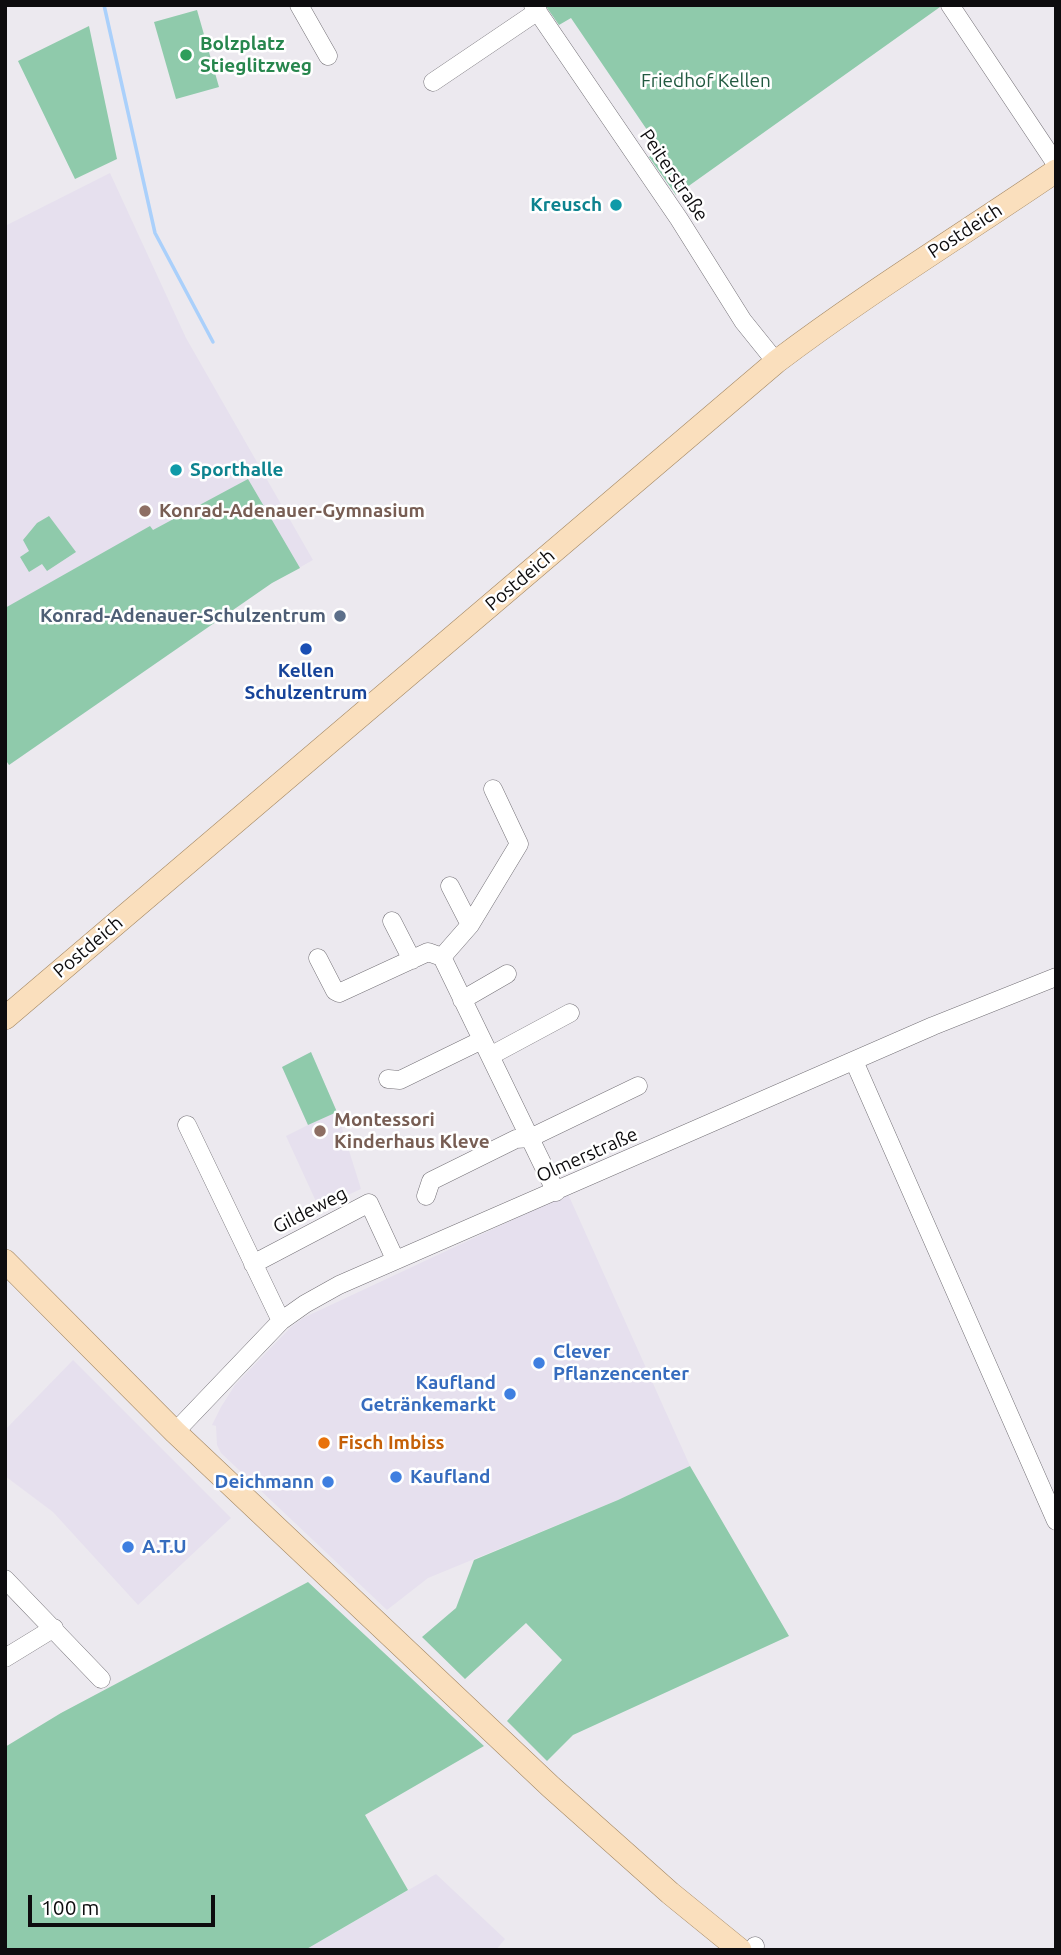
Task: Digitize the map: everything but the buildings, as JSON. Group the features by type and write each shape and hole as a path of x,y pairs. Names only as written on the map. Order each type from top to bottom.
{"main road":[{"name":"Postdeich","path":"5,1018 776,362 907,269 1054,176"},
{"path":"5,1261 175,1432 551,1787 670,1893 749,1948"}],"street":[{"path":"299,5 328,56"},
{"path":"950,5 1054,176"},
{"name":"Peiterstraße","path":"432,82 536,8 679,219 743,321 776,362"},
{"path":"442,957 470,925 519,844 493,789"},
{"path":"450,886 470,925"},
{"path":"392,921 412,960"},
{"path":"318,958 335,991 339,993 428,952 442,957 556,1192"},
{"path":"462,1000 508,974"},
{"name":"Olmerstraße","path":"175,1432 281,1321 339,1284 556,1192 946,1020 1056,977"},
{"path":"490,1056 570,1013"},
{"path":"388,1079 400,1080 482,1040"},
{"path":"854,1061 1056,1521"},
{"path":"426,1196 431,1181 516,1139 530,1138 638,1086"},
{"path":"187,1125 281,1321"},
{"name":"Gildeweg","path":"253,1264 369,1203 395,1259"},
{"path":"5,1579 101,1679"},
{"path":"5,1658 54,1628"}],"shaded area":[{"name":"Konrad-Adenauer-Gymnasium","path":"110,173 186,338 313,560 272,583 9,765 5,759 5,226"},
{"name":"Montessori Kinderhaus Kleve","path":"311,1052 337,1112 361,1189 319,1208 286,1136 308,1125 282,1067"},
{"path":"568,1194 690,1466 618,1500 428,1578 387,1610 221,1453 217,1445 216,1426 212,1425 235,1385 303,1318"},
{"path":"73,1360 231,1518 138,1605 53,1512 5,1476 5,1430"},
{"path":"436,1874 505,1939 496,1950 305,1950"}],"green space":[{"name":"Friedhof Kellen","path":"545,5 940,7 676,195 649,157 660,149 571,18 559,25"},
{"name":"Bolzplatz Stieglitzweg","path":"197,10 219,87 176,99 154,22"},
{"path":"89,26 117,159 75,179 18,61"},
{"path":"248,479 300,568 272,583 9,765 5,759 5,608 150,526 153,530"},
{"path":"49,516 76,552 47,571 42,564 29,572 20,557 29,551 23,540 37,523"},
{"path":"311,1052 337,1112 308,1125 282,1067"},
{"path":"690,1466 789,1636 573,1735 547,1761 507,1721 562,1660 526,1623 465,1679 422,1637 456,1608 474,1560 618,1500"},
{"path":"308,1582 484,1746 365,1815 408,1890 305,1950 5,1950 5,1747 61,1713"}],"waterway":[{"path":"104,5 155,233 213,342"}],"place":[{"name":"Bolzplatz Stieglitzweg","path":"186,55"},
{"name":"Kreusch","path":"616,205"},
{"name":"Sporthalle","path":"176,470"},
{"name":"Konrad-Adenauer-Gymnasium","path":"145,511"},
{"name":"Konrad-Adenauer-Schulzentrum","path":"340,616"},
{"name":"Kellen Schulzentrum","path":"306,649"},
{"name":"Montessori Kinderhaus Kleve","path":"320,1131"},
{"name":"Clever Pflanzencenter","path":"539,1363"},
{"name":"Kaufland Getränkemarkt","path":"510,1394"},
{"name":"Fisch Imbiss","path":"324,1443"},
{"name":"Kaufland","path":"396,1477"},
{"name":"Deichmann","path":"328,1482"},
{"name":"A.T.U","path":"128,1547"}]}
